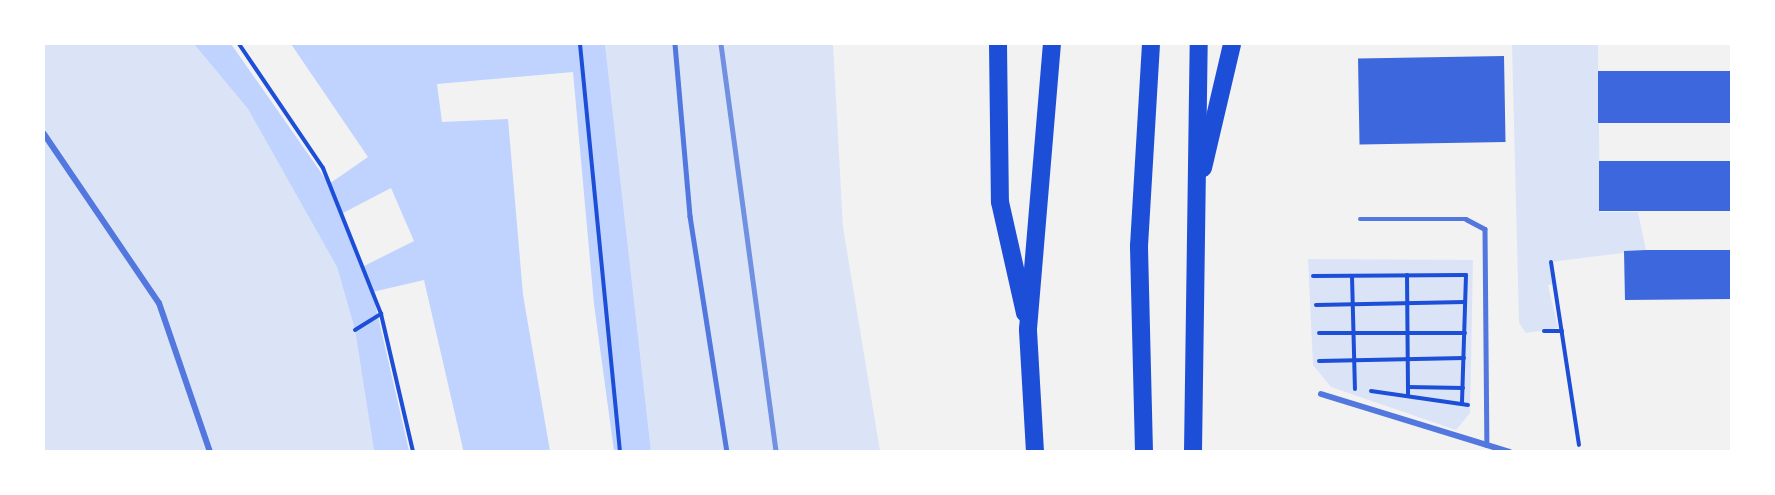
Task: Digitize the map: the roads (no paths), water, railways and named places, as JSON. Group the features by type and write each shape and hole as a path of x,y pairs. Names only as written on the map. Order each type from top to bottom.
{"highway":[{"path":"998,44 1000,202 1029,329"},
{"path":"1035,452 1029,329 1052,44"},
{"path":"1144,452 1139,246 1151,44"},
{"path":"1193,452 1199,44"},
{"path":"1197,190 1232,44"}],"street":[{"path":"44,135 159,303 210,452"},
{"path":"1321,394 1509,452"}],"lane":[{"path":"675,44 690,216 728,452"},
{"path":"1360,219 1466,219 1485,229 1487,445"}],"water":[{"path":"194,44 605,44 651,451 374,451 355,330 337,267 248,109"}],"railway":[{"path":"721,44 776,452"}]}
